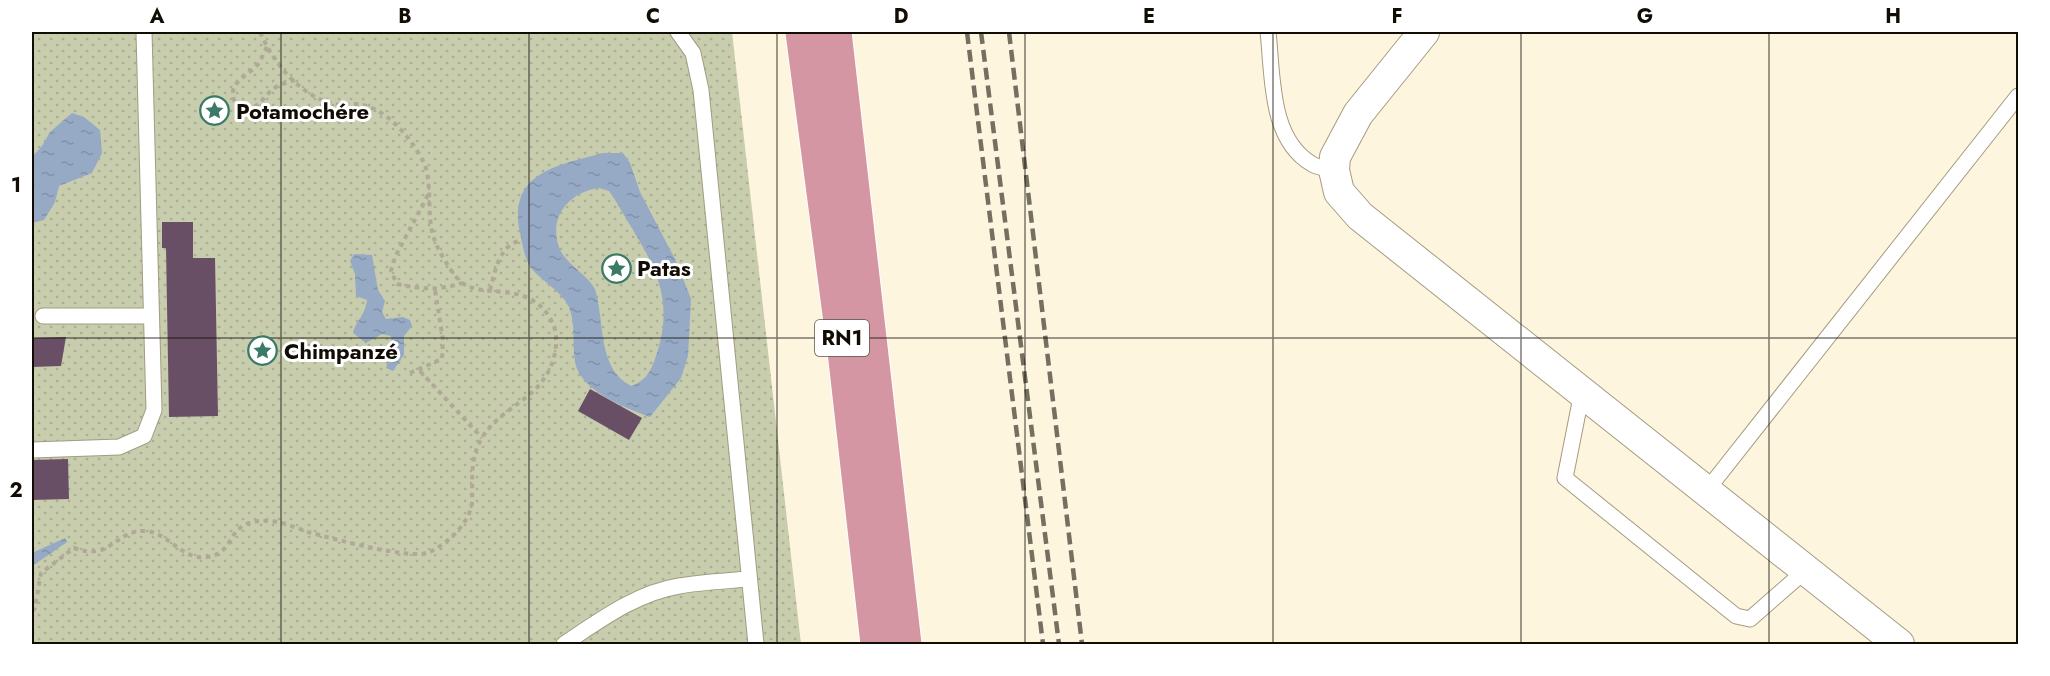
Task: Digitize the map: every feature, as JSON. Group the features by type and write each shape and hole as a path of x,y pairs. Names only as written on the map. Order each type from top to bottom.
{"highway":[{"name":"RN1","path":"802,32 844,360 877,645"},
{"name":"RN1","path":"835,32 905,645"}],"street":[{"path":"1424,32 1343,136 1335,157 1334,170 1339,192 1360,216 1899,645"}],"lane":[{"path":"32,450 119,447 144,436 154,410 144,32"},
{"path":"678,32 693,52 701,90 756,645"},
{"path":"1268,32 1276,99 1283,133 1298,154 1313,165 1334,170"},
{"path":"1707,490 2019,96"},
{"path":"43,316 151,316"},
{"path":"1582,392 1565,478 1736,616 1750,619 1806,570"},
{"path":"564,645 621,608 649,595 677,586 748,579"}],"path":[{"path":"260,32 283,72 312,94 334,104 361,104 385,114 406,136 427,169 433,241 462,283"},
{"path":"267,47 256,67 240,77 233,86 232,99 237,106 247,109 263,102 276,87 295,80"},
{"path":"32,611 35,608 40,573 74,548 89,554 103,552 114,542 141,531 160,533 182,551 198,557 216,554 228,544 237,528 247,521 273,521 405,555 428,554 448,541 464,524 472,505 470,480 474,458 482,438 493,424 537,390 552,366 557,343 554,323 547,313 532,301 508,291 490,290 462,283 435,290 397,284 391,271 395,257 428,195"},
{"path":"490,290 499,258 511,243 519,241"},
{"path":"410,373 420,371 442,359 444,350 435,290"},
{"path":"420,371 482,438"}],"green space":[{"path":"32,32 732,32 801,644 32,644"}],"water":[{"path":"72,113 84,117 100,130 102,153 92,173 59,186 55,202 44,220 32,223 32,157 50,132"},
{"path":"603,153 623,153 630,163 640,192 677,263 691,299 688,356 681,378 650,417 605,397 585,382 575,362 569,307 562,296 531,268 520,233 518,213 521,196 529,184 554,168","holes":["599,188 609,191 649,258 662,293 664,312 656,356 647,375 631,386 620,378 612,368 607,356 595,289 562,253 556,236 559,216 571,200 589,190"]},
{"path":"354,254 372,255 378,290 385,301 382,312 386,319 403,317 410,320 412,326 404,336 404,355 393,371 386,368 391,353 391,336 382,334 366,343 353,333 367,300 356,296 355,274 350,261"},
{"path":"65,538 67,542 34,565 32,570 32,553"}],"building":[{"path":"162,222 193,222 193,258 215,258 218,416 169,417 166,248 162,248"},
{"path":"66,337 61,366 32,367 32,338"},
{"path":"590,389 642,418 629,440 578,411"},
{"path":"68,459 69,499 32,500 32,460"}],"railway":[{"path":"967,32 1043,644"},
{"path":"981,32 1059,644"},
{"path":"1009,32 1082,644"}],"place":[{"name":"Potamochére","path":"215,111"},
{"name":"Patas","path":"616,268"},
{"name":"Chimpanzé","path":"263,351"}]}
